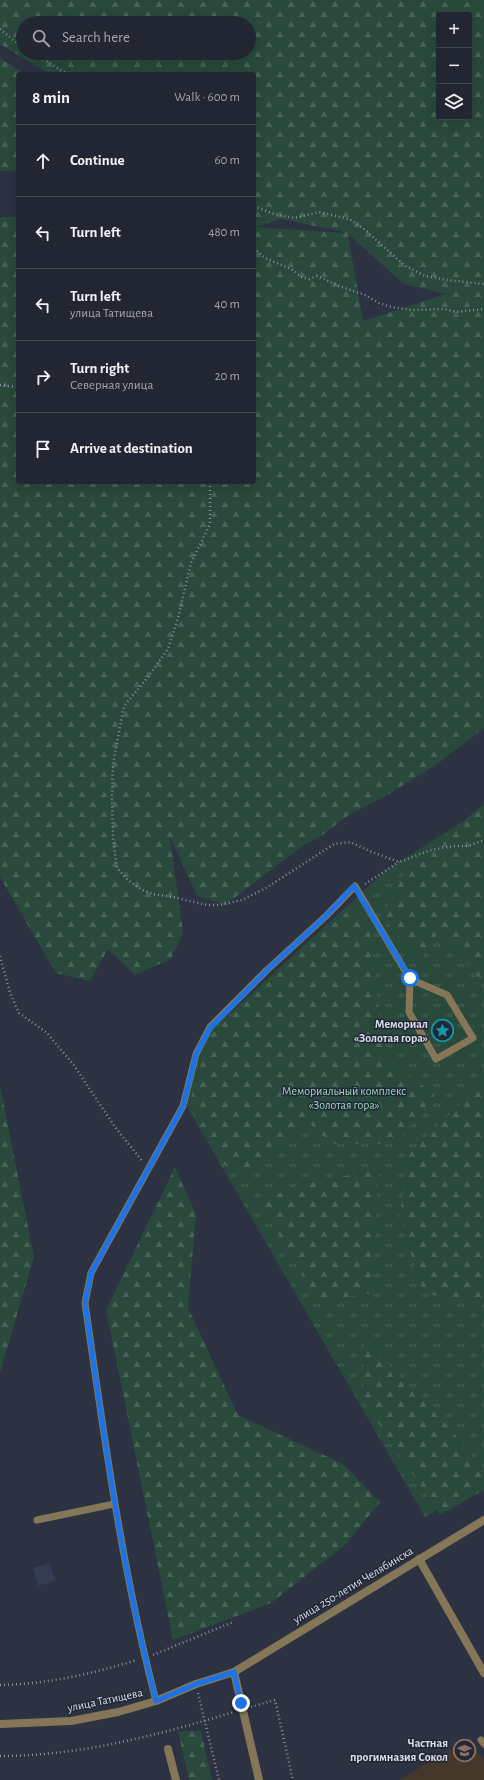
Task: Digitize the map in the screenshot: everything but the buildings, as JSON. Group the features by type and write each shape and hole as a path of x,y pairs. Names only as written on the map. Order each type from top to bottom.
{"street":[{"name":"улица 250-летия Челябинска","path":"234,1672 484,1520"},
{"path":"419,1559 484,1673"},
{"path":"234,1672 259,1780"},
{"name":"улица Татищева","path":"0,1724 71,1721 118,1712 156,1701 196,1684 234,1672"},
{"path":"168,1749 176,1780"}],"lane":[{"path":"156,1701 145,1658 114,1504 85,1303 91,1273 183,1106 196,1054 210,1028 267,970 326,916 354,886 410,978 409,1012 436,1059 473,1038 447,995 410,978"},
{"path":"37,1520 114,1504"}],"path":[{"path":"0,29 16,42"},
{"path":"44,60 64,72"},
{"path":"256,207 274,214 295,218 319,212 349,219 363,228 404,265 425,276 484,284"},
{"path":"256,250 265,258 293,270 301,277 309,279 317,276 339,286 365,294 379,303 391,307 413,310 444,309 456,312 484,309"},
{"path":"0,385 16,387"},
{"path":"210,484 210,524 191,564 178,618 168,648 148,677 125,705 123,711 113,764 113,838 117,868 128,880 142,890 153,894 207,905 220,905 242,900 266,888 334,844 350,842 399,862"},
{"path":"354,886 365,884 399,862 431,850 454,846 468,846 484,840"},
{"path":"0,956 10,993 19,1013 47,1034 73,1064 115,1127 149,1168"},
{"path":"0,1685 28,1685 83,1676 145,1658 233,1622"},
{"path":"196,1684 219,1780"},
{"path":"0,1756 31,1756 115,1744 205,1721 275,1700 293,1780"}],"shaded area":[{"path":"50,1563 55,1581 38,1586 33,1568"},
{"name":"Частная прогимназия Сокол","path":"470,1738 484,1761 484,1780 399,1780"}],"green space":[{"path":"0,0 484,0 484,728 436,765 387,795 349,815 321,836 304,845 225,905 197,896 170,837 183,933 171,959 135,975 108,949 90,981 56,973 0,877 0,217 16,217 16,484 256,484 256,227 344,232 281,219 256,227 256,72 46,72 26,60 256,60 256,16 16,16 16,54 0,44","holes":["348,234 404,284 446,294 363,321"]},
{"path":"0,58 22,72 16,72 16,170 0,171"},
{"path":"484,804 484,985 441,928 420,961 382,916 408,867"},
{"name":"Мемориальный комплекс «Золотая гора»","path":"484,808 484,1482 425,1517 186,1105 198,1057 213,1029 385,871"},
{"path":"349,910 369,923 384,1056 435,1095 396,1144 332,1144 308,1122 251,1178 222,1164 189,1107 200,1059 214,1031"},
{"path":"484,1077 484,1305 423,1293 400,1216 407,1155 481,1084"},
{"path":"0,1085 34,1257 0,1373"},
{"path":"175,1167 196,1214 188,1308 238,1415 343,1464 380,1502 345,1545 271,1603 173,1640 106,1310"},
{"path":"378,1169 373,1293 318,1301 261,1203 290,1187"},
{"path":"364,1340 426,1402 484,1468 484,1490 440,1515 363,1400"},
{"path":"178,1731 201,1731 212,1780 189,1780"}],"place":[{"name":"Мемориал «Золотая гора»","path":"443,1031"},
{"name":"Частная прогимназия Сокол","path":"464,1750"}],"route":[{"path":"241,1703 234,1672 196,1684 156,1701 137,1625 114,1504 85,1303 91,1273 183,1106 196,1054 210,1028 267,970 326,916 354,886 410,978"}]}
